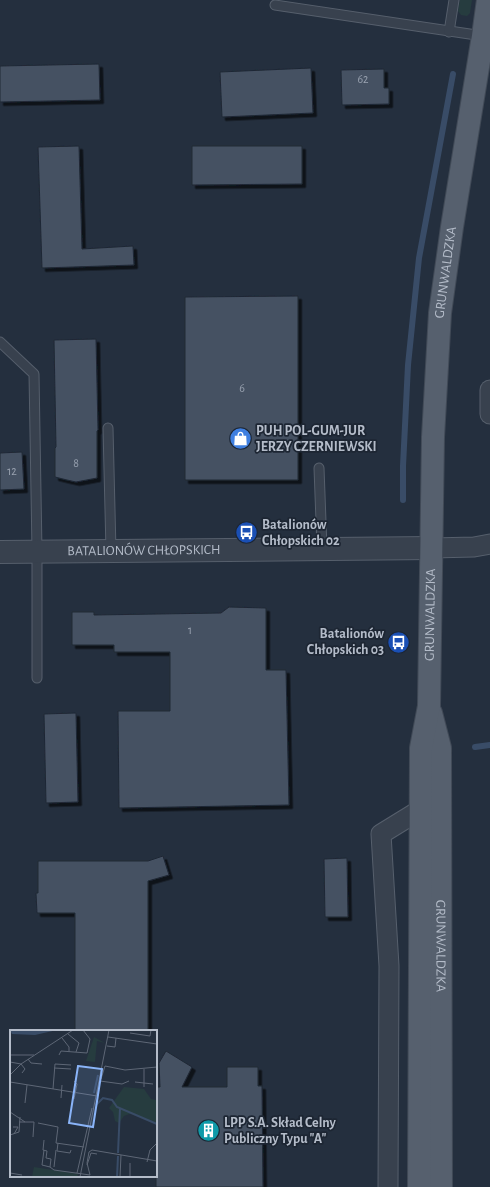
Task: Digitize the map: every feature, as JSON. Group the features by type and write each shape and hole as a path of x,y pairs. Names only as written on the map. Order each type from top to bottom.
{"main road":[{"name":"GRUNWALDZKA","path":"419,1187 421,748 430,706 433,437 440,313 488,0"},
{"name":"GRUNWALDZKA","path":"430,706 440,748 441,1187"}],"street":[{"path":"490,390 490,414"},
{"name":"GRUNWALDZKA","path":"432,548 474,547 490,544"},
{"name":"BATALIONÓW CHŁOPSKICH","path":"0,552 432,548"},
{"path":"388,1187 389,966 381,834 420,810"}],"lane":[{"path":"450,32 454,0"},
{"path":"275,5 483,36"},
{"path":"0,342 34,374 37,551 37,678"},
{"path":"108,428 111,551"},
{"path":"319,468 322,548"}],"green space":[{"path":"460,0 472,0 470,13 467,16 461,15 458,11"}],"building":[{"path":"99,64 100,100 0,102 0,66"},
{"path":"311,68 313,113 222,117 220,72"},
{"path":"384,69 384,88 389,88 389,104 342,105 341,70"},
{"path":"79,146 82,249 133,246 134,265 42,268 38,147"},
{"path":"192,146 302,146 302,184 192,185"},
{"path":"298,296 298,480 185,480 185,297"},
{"path":"96,339 98,430 97,478 76,482 55,477 56,447 54,340"},
{"path":"22,452 24,489 0,490 0,453"},
{"path":"229,607 266,608 266,670 286,670 289,805 119,808 118,711 170,711 170,652 114,652 114,645 72,645 72,612 94,612 94,615 221,613"},
{"path":"76,713 78,802 46,803 44,714"},
{"path":"163,856 169,875 148,881 148,1030 75,1030 75,913 37,913 36,893 38,893 38,861 148,861"},
{"path":"347,858 348,917 325,917 324,859"},
{"name":"LPP S.A. Skład Celny Publiczny Typu \"A\"","path":"166,1051 192,1067 182,1087 227,1087 227,1067 258,1067 258,1086 262,1086 263,1187 156,1187 157,1087 160,1087 159,1063"}],"waterway":[{"path":"403,500 403,466 408,365 419,258 453,74"},
{"path":"475,747 490,745"}],"place":[{"name":"PUH POL-GUM-JUR JERZY CZERNIEWSKI","path":"241,439"},
{"name":"Batalionów Chłopskich 02","path":"247,533"},
{"name":"Batalionów Chłopskich 03","path":"399,642"},
{"name":"LPP S.A. Skład Celny Publiczny Typu \"A\"","path":"209,1131"}]}
